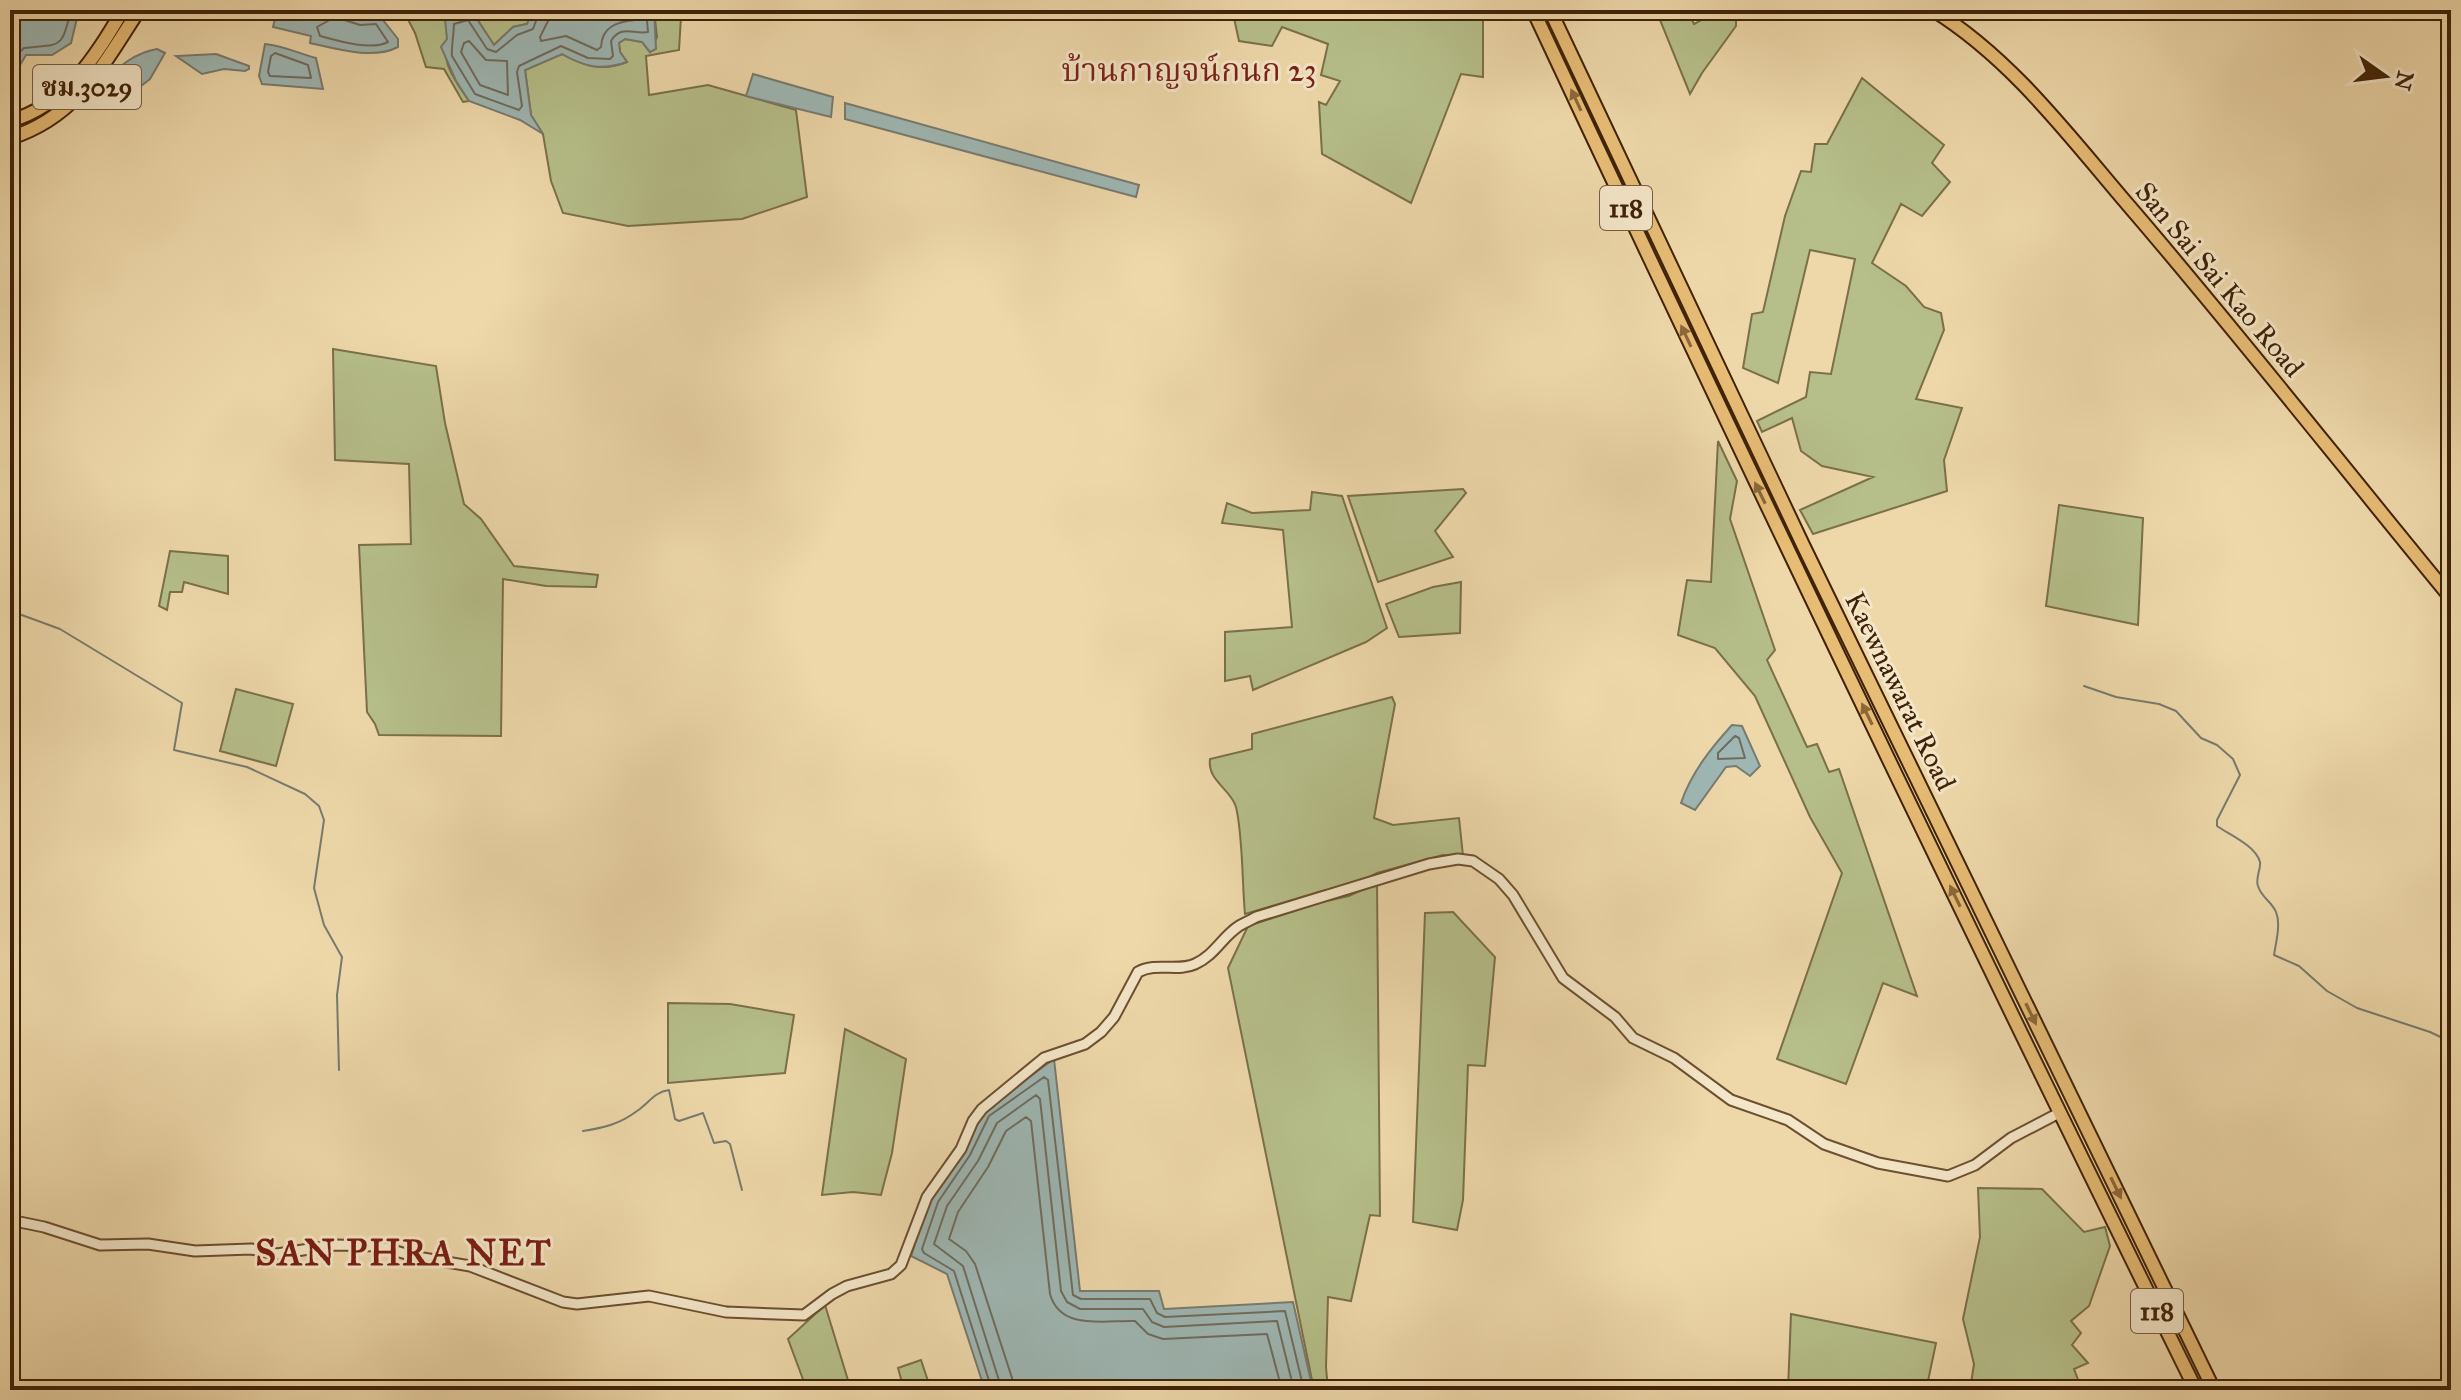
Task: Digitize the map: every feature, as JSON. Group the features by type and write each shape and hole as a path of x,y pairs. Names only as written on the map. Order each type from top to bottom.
{"main road":[{"name":"ชม.3029","path":"10,121 49,104 67,89 94,57 123,10"},
{"name":"ชม.3029","path":"10,138 41,125 78,98 99,72 139,10"},
{"name":"Kaewnawarat Road","path":"1533,10 1719,407 2196,1390"},
{"name":"Kaewnawarat Road","path":"1550,10 1739,411 2214,1390"},
{"name":"San Sai Sai Kao Road","path":"1933,10 1984,47 2049,113 2171,255 2451,598"},
{"path":"1982,952 1997,944"},
{"path":"1989,966 2004,958"}],"street":[{"path":"10,1220 100,1245 148,1244 195,1251 251,1249 277,1254 335,1245 378,1246 417,1257 470,1266 563,1302 577,1304 649,1296 726,1312 804,1315 847,1286 891,1274 901,1265 927,1197 961,1149 982,1109 1044,1058 1085,1044 1101,1032 1114,1017 1138,972 1164,966 1192,966 1215,952 1237,927 1256,917 1399,872 1458,859 1473,861 1499,879 1513,895 1557,971 1615,1017 1633,1038 1674,1058 1731,1100 1795,1124 1824,1144 1878,1163 1948,1176 1975,1165 2011,1138 2059,1113"}],"green space":[{"path":"403,10 464,10 450,31 445,50 449,68 469,101 463,102 444,69 426,67 415,33"},
{"path":"471,10 533,10 527,24 513,27 494,45"},
{"path":"654,10 693,10 693,16 681,17 679,50 646,56 649,95 708,85 796,110 807,197 742,219 628,226 563,213 551,181 543,134 531,115 525,70 562,54 594,66 618,65 627,62 620,52 619,43 625,39 642,42 650,52 657,37"},
{"path":"1209,10 1375,10 1406,17 1408,10 1483,10 1483,77 1461,74 1411,203 1322,154 1319,102 1326,105 1340,81 1321,75 1328,44 1282,27 1272,46 1239,41 1234,18"},
{"path":"1656,10 1687,10 1694,24 1710,15 1709,10 1736,10 1736,26 1690,94"},
{"path":"1862,78 1944,145 1932,163 1950,182 1922,216 1901,204 1872,263 1906,286 1924,307 1941,313 1944,330 1916,399 1962,408 1944,460 1947,491 1813,534 1800,510 1873,477 1822,466 1801,451 1792,418 1762,432 1757,421 1806,397 1810,372 1831,374 1855,259 1810,250 1778,383 1743,368 1752,314 1763,312 1785,216 1801,171 1811,172 1815,144 1827,144"},
{"path":"333,349 436,366 445,423 464,504 481,519 514,566 598,575 596,587 546,586 503,579 501,736 379,735 367,712 359,545 411,544 409,464 335,460"},
{"path":"1718,441 1737,481 1730,519 1775,650 1767,660 1807,747 1817,744 1829,772 1839,769 1917,996 1883,983 1846,1084 1777,1059 1842,873 1810,817 1755,696 1715,648 1678,635 1687,580 1711,582"},
{"path":"1463,489 1466,493 1435,531 1453,557 1378,582 1348,496"},
{"path":"1312,492 1342,496 1387,628 1366,642 1253,690 1250,676 1225,681 1225,632 1292,627 1283,530 1222,523 1227,503 1252,513 1310,510"},
{"path":"2059,505 2143,518 2138,625 2046,606"},
{"path":"170,551 228,556 228,594 184,582 182,592 170,592 167,610 159,606"},
{"path":"1461,582 1460,633 1399,637 1386,604 1433,587"},
{"path":"236,689 293,704 276,766 220,751"},
{"path":"1392,697 1395,704 1374,818 1393,825 1459,818 1463,856 1443,855 1377,873 1352,886 1322,891 1245,914 1236,807 1212,773 1210,759 1252,749 1252,734"},
{"path":"1377,883 1380,1216 1370,1215 1351,1301 1328,1297 1328,1390 1314,1390 1228,968 1248,926 1349,896"},
{"path":"1453,912 1495,957 1485,1066 1468,1065 1463,1200 1457,1230 1413,1222 1425,913"},
{"path":"668,1003 730,1004 794,1015 785,1073 668,1083"},
{"path":"845,1029 906,1059 892,1153 881,1195 853,1192 822,1195"},
{"path":"1978,1188 2042,1189 2084,1232 2105,1227 2110,1246 2089,1306 2071,1321 2081,1333 2072,1345 2088,1363 2074,1369 2082,1390 1970,1390 1974,1364 1963,1319 1980,1237"},
{"path":"825,1305 851,1390 807,1390 788,1339"},
{"path":"1791,1314 1936,1343 1928,1381 1963,1382 1963,1390 1788,1390"},
{"path":"921,1360 931,1390 904,1390 898,1368"}],"water":[{"path":"10,10 79,10 71,43 52,55 26,55 20,65 10,71"},
{"path":"471,10 494,45 513,27 527,24 533,10 654,10 656,49 650,52 642,42 625,39 619,43 620,52 627,62 593,66 562,54 525,70 531,115 543,134 520,120 469,101 456,81 441,47 447,39 445,19"},
{"path":"333,11 362,18 379,15 398,39 398,47 378,53 343,50 310,43 311,36 273,27 276,14 305,19"},
{"path":"265,44 316,58 323,89 262,84 259,76"},
{"path":"157,49 165,53 150,79 141,86 103,82 134,57"},
{"path":"216,54 249,66 249,69 224,69 202,74 176,56"},
{"path":"753,74 833,97 831,117 746,96"},
{"path":"845,103 1139,185 1136,197 845,119"},
{"path":"1732,725 1742,726 1760,766 1750,776 1736,766 1726,767 1695,810 1681,803 1702,761"},
{"path":"1054,1059 1080,1291 1159,1291 1164,1309 1293,1302 1313,1390 985,1390 947,1274 911,1256 930,1198 983,1111"}],"waterway":[{"path":"10,504 20,510 10,567"},
{"path":"10,606 19,614 60,629 182,703 174,750 247,767 305,794 319,806 324,820 314,888 324,925 342,957 337,995 339,1070"},
{"path":"2084,686 2176,711 2201,738 2217,745 2233,759 2240,775 2217,820 2217,826 2258,856 2258,886 2277,917 2274,955 2299,966 2327,991 2357,1008 2451,1042"},
{"path":"583,1131 624,1119 655,1095 669,1090 675,1119 679,1121 703,1113 714,1143 726,1141 730,1144 742,1190"}],"district":[{"name":"บ้านกาญจน์กนก 23","path":"1189,70"},
{"name":"SAN PHRA NET","path":"404,1252"}]}
